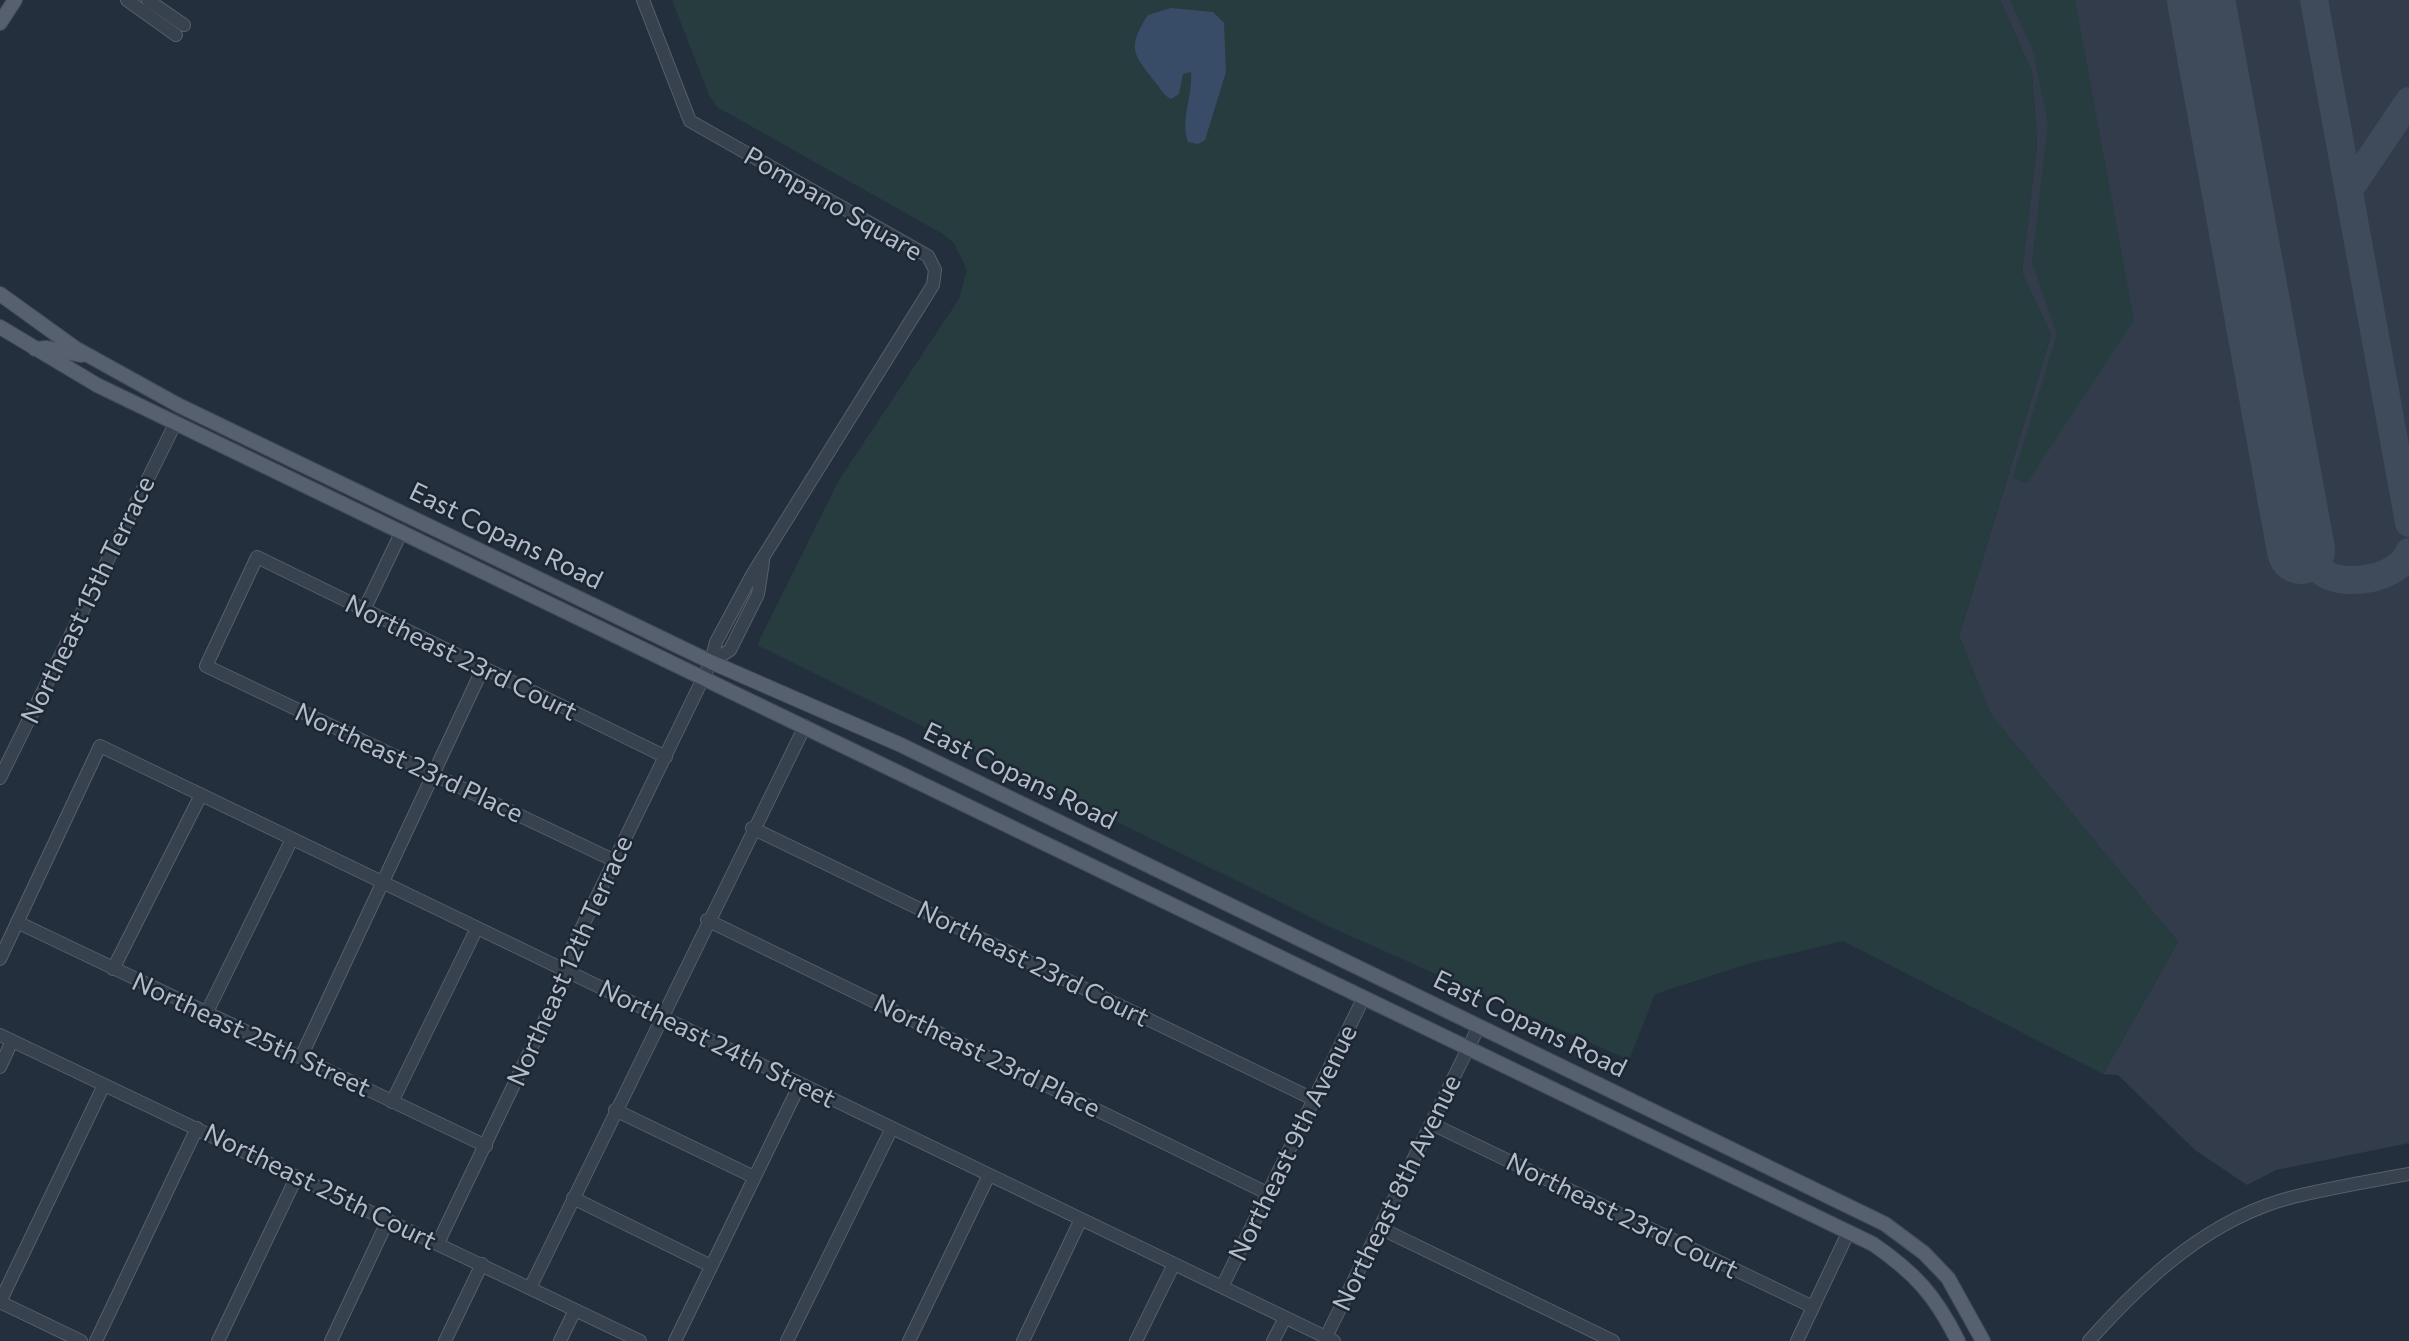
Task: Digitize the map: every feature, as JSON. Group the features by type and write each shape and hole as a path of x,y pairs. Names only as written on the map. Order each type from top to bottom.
{"main road":[{"path":"0,23 15,0"},
{"name":"East Copans Road","path":"0,294 89,356 178,405 711,662 901,745 1885,1224 1924,1253 1948,1278 1983,1341"},
{"name":"East Copans Road","path":"0,327 97,385 1873,1244 1909,1269 1929,1292 1958,1341"},
{"path":"34,349 47,348 89,356"},
{"path":"375,519 390,519 403,514"},
{"path":"402,531 415,526 430,527"}],"street":[{"path":"127,0 180,30 148,0"},
{"name":"Pompano Square","path":"643,0 690,121 928,256 935,270 933,285 763,562 758,594 730,650 711,662 702,679"},
{"name":"Northeast 15th Terrace","path":"0,778 176,422"},
{"path":"364,610 402,531"},
{"name":"Northeast 23rd Court","path":"206,666 257,556 482,670 666,757"},
{"name":"Northeast 23rd Place","path":"206,666 613,860"},
{"path":"301,1057 482,670"},
{"name":"Northeast 12th Terrace","path":"438,1244 563,982 563,970 613,860 666,757 702,679"},
{"path":"530,1287 660,1016 804,726"},
{"name":"Northeast 24th Street","path":"17,922 100,746 1330,1339"},
{"path":"113,969 201,795"},
{"name":"Northeast 23rd Court","path":"752,828 1313,1099"},
{"path":"206,1014 292,839"},
{"name":"Northeast 23rd Place","path":"707,920 1267,1193"},
{"path":"0,959 17,922"},
{"name":"Northeast 25th Street","path":"17,922 486,1146"},
{"path":"392,1102 477,928"},
{"name":"Northeast 9th Avenue","path":"1222,1287 1363,999"},
{"name":"Northeast 8th Avenue","path":"1330,1339 1380,1228 1479,1026"},
{"path":"0,1067 6,1038"},
{"name":"Northeast 25th Court","path":"6,1038 640,1341"},
{"path":"675,1341 800,1084"},
{"path":"81,1341 0,1302 104,1085"},
{"path":"615,1110 754,1177"},
{"name":"Northeast 23rd Court","path":"1432,1124 1813,1307"},
{"path":"96,1341 197,1128"},
{"path":"786,1341 892,1128"},
{"path":"2095,1340 2155,1274 2215,1230 2290,1198 2409,1174"},
{"path":"909,1341 989,1175"},
{"path":"218,1341 297,1176"},
{"path":"573,1198 711,1266"},
{"path":"1023,1341 1081,1219"},
{"path":"331,1341 388,1220"},
{"path":"1380,1228 1614,1341"},
{"path":"1797,1341 1848,1233"},
{"path":"445,1341 482,1264"},
{"path":"1136,1341 1174,1264"},
{"path":"560,1341 575,1310"},
{"path":"1273,1341 1285,1318"}],"shaded area":[{"path":"2000,0 2409,0 2409,1143 2276,1170 2247,1185 2195,1150 2118,1075 2103,1074 2178,942 1991,715 1959,636 2051,335 2022,273 2037,144 2032,72"}],"green space":[{"path":"672,0 2000,0 2032,72 2037,144 2022,273 2051,335 1959,636 1991,715 2178,942 2103,1074 1843,941 1747,964 1655,994 1629,1060 1335,929 757,645 839,480 959,299 967,270 954,243 943,234 717,107 709,95"},
{"path":"2010,0 2075,0 2134,320 2027,483 2013,478 2057,334 2032,262 2048,123 2033,51"}],"water":[{"path":"1171,8 1213,12 1224,23 1226,72 1205,140 1198,144 1188,142 1185,125 1191,72 1183,74 1179,94 1171,99 1164,94 1137,57 1135,50 1137,35 1148,15"}],"taxiway":[{"path":"2314,0 2409,523"},
{"path":"2349,190 2409,101"},
{"path":"2301,550 2325,574 2346,580 2384,574 2394,569 2409,552"}],"runway":[{"path":"2201,0 2301,550"}]}
